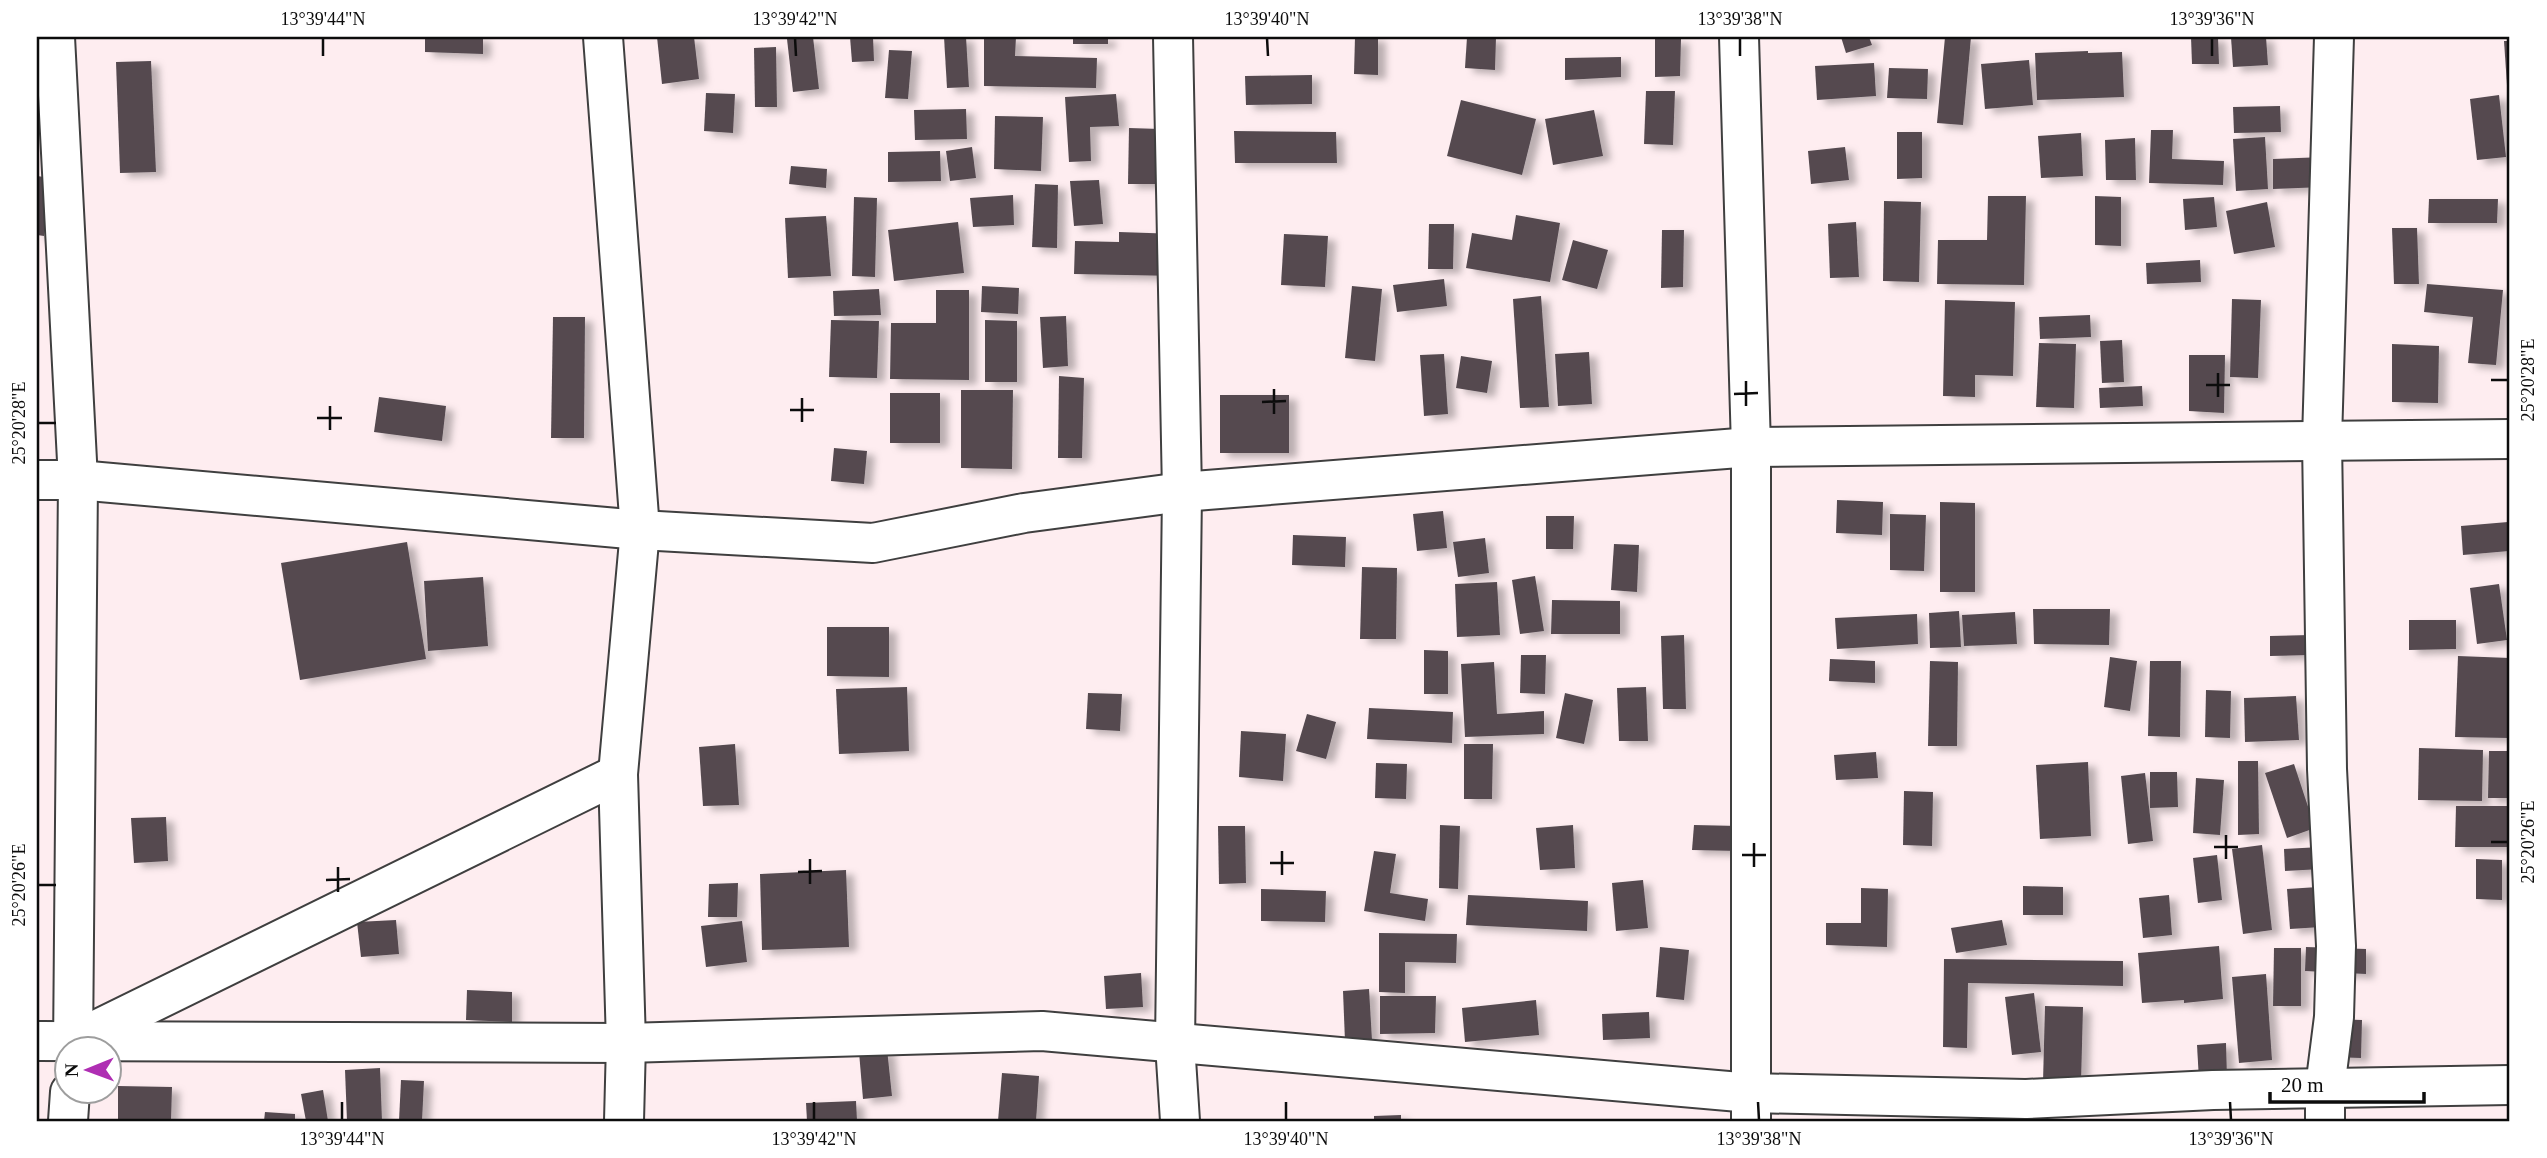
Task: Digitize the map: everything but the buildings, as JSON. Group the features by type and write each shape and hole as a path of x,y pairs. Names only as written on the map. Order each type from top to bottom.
{"street":[{"path":"55,37 78,480 61,1036"},
{"path":"603,37 640,530 618,774 626,1043 624,1121"},
{"path":"1173,37 1182,492 1175,1044 1180,1121"},
{"path":"1739,37 1752,447 1751,1107"},
{"path":"2325,1105 2334,1017 2336,946 2328,769 2322,440 2334,37"},
{"path":"37,480 78,480 640,530 873,542 1024,513 1182,492 1752,447 2510,439"},
{"path":"78,1036 618,774"},
{"path":"122,1044 626,1043 1042,1031 1751,1107 2213,1090 2325,1105 2510,1086"}]}
